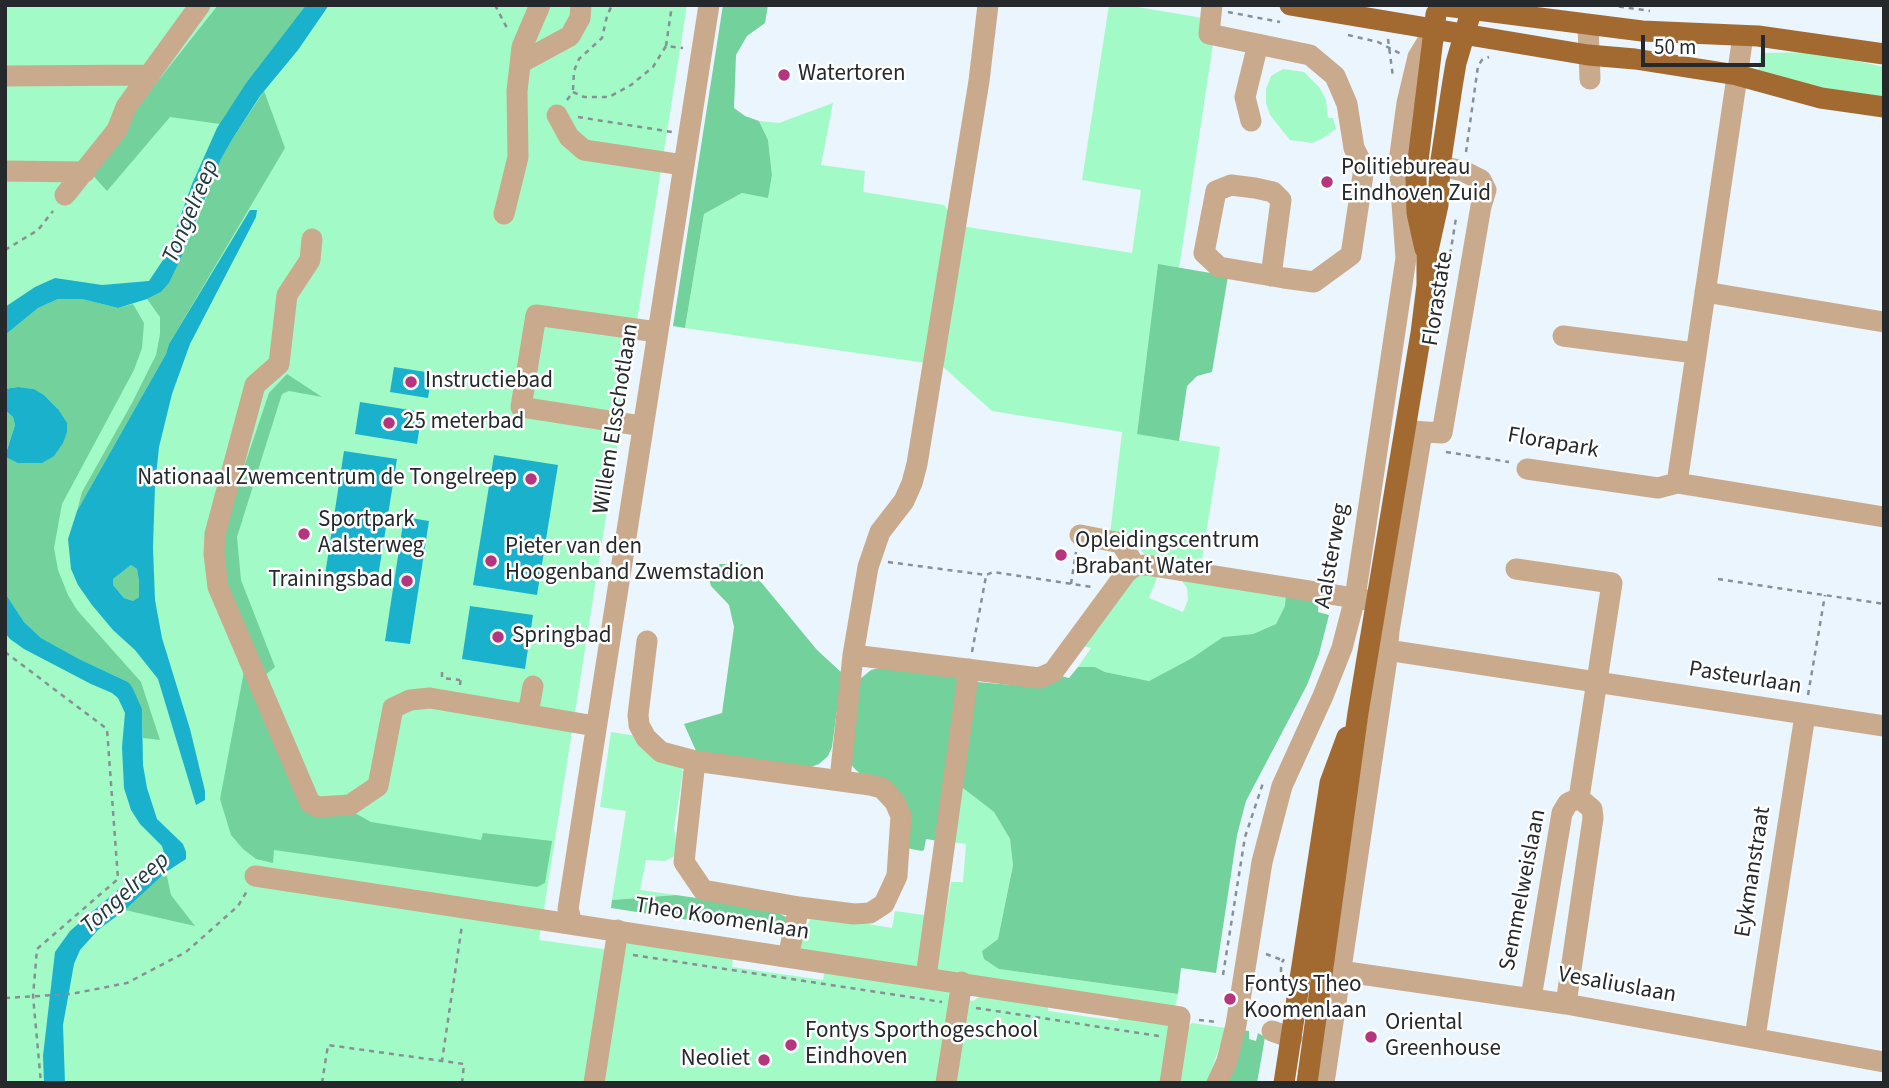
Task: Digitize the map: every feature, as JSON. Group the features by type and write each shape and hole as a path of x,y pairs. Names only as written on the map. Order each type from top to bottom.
{"main road":[{"path":"1290,5 1588,55 1737,75 1821,98 1884,107"},
{"path":"1427,255 1417,213 1419,142 1436,28 1454,6"},
{"path":"1454,6 1642,32 1743,36 1884,54"},
{"path":"1307,1083 1358,713 1378,601 1415,437 1427,255 1438,205 1440,166 1456,63 1464,33 1454,6"},
{"path":"1284,1083 1282,1034 1330,783 1358,713"}],"street":[{"path":"65,195 117,130 126,107 200,5"},
{"path":"504,214 518,157 517,91 522,54 540,5"},
{"path":"522,54 570,36 580,18 581,5"},
{"name":"Willem Elsschotlaan","path":"572,923 568,909 709,5"},
{"path":"840,779 853,656 871,560 880,532 904,501 915,474 977,94 988,5"},
{"path":"1212,5 1209,34 1310,55 1335,76 1347,104 1354,148 1364,168 1351,255 1314,282 1219,267 1204,253 1216,191 1231,185 1255,188 1273,192 1281,201 1270,275"},
{"path":"1588,24 1590,79"},
{"name":"Aalsterweg","path":"1217,1083 1227,1061 1236,1025 1262,862 1282,786 1324,696 1342,648 1354,598 1406,258 1399,162 1405,114 1418,57 1436,28"},
{"path":"1677,483 1743,36"},
{"path":"1251,121 1245,97 1258,44"},
{"path":"5,76 150,75"},
{"path":"557,115 569,137 584,150 683,165"},
{"name":"Florastate","path":"1415,437 1442,433 1486,190 1481,180 1463,171 1440,166"},
{"path":"5,172 85,172"},
{"path":"312,239 310,260 287,295 279,364 255,385 215,534 214,554 218,587 310,803 318,807 350,806 377,786 393,708 410,700 430,698 596,726"},
{"path":"1704,292 1884,322"},
{"path":"642,426 521,407 536,315 657,332"},
{"path":"1563,336 1695,353"},
{"path":"1324,1083 1415,437"},
{"name":"Florapark","path":"1527,468 1658,488 1677,483 1884,517"},
{"path":"1080,535 1121,543 1135,566"},
{"path":"853,656 1039,678 1053,672 1126,573 1135,566 1146,565 1378,601"},
{"path":"1516,569 1612,583 1598,682"},
{"path":"647,641 639,725 646,738 661,752 695,761 840,779 882,788 895,802 901,816 897,876 884,904 870,913 854,914 704,890 684,862 695,761"},
{"name":"Pasteurlaan","path":"1387,650 1884,726"},
{"path":"926,977 970,669"},
{"name":"Semmelweislaan","path":"1579,798 1598,682"},
{"path":"528,715 533,686"},
{"name":"Eykmanstraat","path":"1755,1037 1805,715"},
{"name":"Semmelweislaan","path":"1531,998 1562,813 1568,803 1579,798"},
{"name":"Semmelweislaan","path":"1566,1004 1593,818 1592,808 1579,798"},
{"name":"Theo Koomenlaan","path":"255,876 1180,1017 1170,1083"},
{"path":"788,957 799,907"},
{"path":"594,1083 618,930"},
{"name":"Vesaliuslaan","path":"1340,971 1531,998 1884,1062"},
{"path":"946,1083 962,982"}],"path":[{"path":"495,5 522,54"},
{"path":"612,5 602,38 579,59 574,71 573,92 557,115 672,132"},
{"path":"573,92 584,97 609,97 631,85 653,67 666,46 672,5"},
{"path":"666,46 684,49"},
{"path":"1391,50 1393,83"},
{"path":"5,250 38,230 65,195"},
{"name":"Florapark","path":"1415,437 1525,465 1527,468"},
{"path":"1071,584 1080,535"},
{"path":"871,560 986,575 993,572 1114,590"},
{"path":"970,669 986,575"},
{"path":"1718,579 1884,604"},
{"path":"1805,715 1825,595"},
{"path":"5,652 107,729 118,879 37,949 33,996 41,1083"},
{"path":"442,672 442,678 460,680"},
{"path":"1222,982 1245,837 1259,789 1265,778"},
{"path":"5,998 71,994 127,983 186,953 238,906 255,876"},
{"path":"442,1061 465,908"},
{"path":"1258,953 1273,955 1282,960"},
{"path":"322,1083 328,1045 464,1064 462,1083"}],"green space":[{"name":"Sportpark Aalsterweg","path":"5,5 687,5 539,940 625,952 625,945 633,941 733,957 732,967 823,980 825,970 944,988 951,998 973,1001 981,996 1048,1005 1048,1011 1118,1021 1119,1017 1168,1024 1168,1028 1185,1029 1192,1023 1226,1028 1207,1083 5,1083"},
{"path":"218,5 306,5 246,83 220,124 170,117 107,191 90,172"},
{"path":"723,5 768,5 765,23 747,36 736,55 734,108 759,121 768,140 772,175 768,198 742,193 704,214 685,328 673,326"},
{"path":"1109,5 1125,5 1203,18 1213,44 1179,268 1158,265 1137,433 1220,447 1201,565 1146,556 1127,535 1110,534 1122,432 992,411 941,365 961,226 1132,253 1141,190 1082,180"},
{"path":"1818,52 1884,67 1884,100 1824,92 1758,70 1761,53"},
{"path":"1283,69 1304,72 1320,88 1326,100 1328,118 1333,118 1336,129 1312,143 1290,140 1270,115 1266,103 1266,89 1271,76"},
{"path":"264,91 285,148 169,344 166,354 77,511 82,492 156,355 160,317 147,299 161,292 169,283 221,159"},
{"path":"833,103 821,165 865,171 863,192 944,205 949,212 926,363 685,328 704,214 742,193 768,197 772,175 768,140 759,121 779,123"},
{"path":"1158,264 1228,276 1212,372 1197,376 1187,386 1179,441 1137,434"},
{"path":"58,299 82,299 118,308 133,304 144,323 142,348 134,370 62,504 54,548 58,570 77,610 141,682 160,740 143,738 142,709 128,682 41,638 24,622 5,593 5,410 13,417 15,425 6,452 58,409 34,389 5,389 5,335 38,308"},
{"path":"287,374 322,397 289,391 282,394 237,537 241,580 275,667 264,676 225,585 221,535 269,393"},
{"path":"720,564 742,564 756,576 817,650 842,673 832,747 828,756 819,764 808,768 696,751 684,724 722,713 734,627 729,605 711,586 708,575"},
{"path":"131,565 137,569 139,581 139,597 133,601 124,598 113,585 113,579"},
{"path":"1159,573 1149,598 1183,612 1188,600 1187,588 1180,578 1286,593 1285,606 1276,624 1253,634 1223,637 1192,658 1149,681 1105,672 1095,667 1078,667 1091,648 1079,645 1134,576"},
{"path":"1286,593 1319,598 1318,612 1329,615 1319,654 1307,685 1246,801 1237,835 1216,973 1181,968 1178,994 999,969 984,959 982,951 998,939 1013,865 1010,839 994,812 959,785 977,682 1036,687 1057,675 1069,678 1078,667 1095,667 1105,672 1149,681 1192,658 1223,637 1253,634 1276,624 1285,606"},
{"path":"245,666 307,812 353,812 371,822 481,840 483,833 552,841 545,883 537,887 274,850 273,863 256,859 231,835 220,799"},
{"path":"883,667 957,678 960,681 939,841 926,839 922,851 906,848 909,821 849,760 860,679 871,670"},
{"path":"611,732 637,736 680,764 683,772 674,829 677,855 665,861 646,860 640,890 676,895 612,900 626,811 600,807"},
{"path":"959,785 994,812 1010,839 1013,864 998,939 982,951 999,969 1178,994 1175,1007 801,950 798,946 801,935 813,915 892,928 895,911 945,918 951,882 963,882 966,844 951,842"},
{"path":"166,872 171,895 195,926 125,910"},
{"path":"676,895 770,909 786,917 785,935 611,908 612,900"},
{"path":"1243,1030 1249,1031 1249,1039 1256,1041 1258,1033 1265,1037 1257,1083 1226,1083"}],"water":[{"name":"Tongelreep","path":"306,5 329,5 298,50 260,96 233,138 221,159 180,260 169,283 161,292 118,308 82,299 58,299 38,308 5,335 5,307 35,287 55,278 102,285 149,281 167,254 192,184 217,128 246,83"},
{"path":"250,210 257,210 256,217 190,344 172,394 159,447 155,486 155,600 162,638 190,729 205,791 205,800 196,805 158,679 135,650 113,630 78,585 71,569 68,539 77,511 166,354 169,344","holes":["131,565 137,569 139,597 133,601 124,598 113,585 113,579"]},
{"name":"Instructiebad","path":"394,367 432,373 428,398 390,392"},
{"path":"5,389 34,389 44,395 67,423 63,443 54,456 42,463 18,463 6,457 15,425 13,417 5,410"},
{"name":"25 meterbad","path":"360,402 422,412 417,444 355,434"},
{"path":"344,451 397,459 377,583 325,575"},
{"path":"494,455 558,465 537,595 473,585"},
{"name":"Trainingsbad","path":"404,517 429,521 410,644 385,641"},
{"name":"Tongelreep","path":"5,593 24,622 41,638 128,682 132,687 142,709 143,765 157,819 183,844 186,852 186,859 166,872 125,910 98,930 80,950 74,964 63,1025 65,1083 44,1083 43,1056 55,952 70,931 164,853 162,846 140,824 131,810 124,788 122,747 125,713 118,698 10,639 5,633"},
{"name":"Springbad","path":"470,606 533,615 525,669 462,659"}],"place":[{"name":"Watertoren","path":"784,75"},
{"name":"Politiebureau Eindhoven Zuid","path":"1327,182"},
{"name":"Instructiebad","path":"411,382"},
{"name":"25 meterbad","path":"389,423"},
{"name":"Nationaal Zwemcentrum de Tongelreep","path":"531,479"},
{"name":"Sportpark Aalsterweg","path":"304,534"},
{"name":"Opleidingscentrum Brabant Water","path":"1061,555"},
{"name":"Pieter van den Hoogenband Zwemstadion","path":"491,561"},
{"name":"Trainingsbad","path":"407,581"},
{"name":"Springbad","path":"498,637"},
{"name":"Fontys Theo Koomenlaan","path":"1230,999"},
{"name":"Oriental Greenhouse","path":"1371,1037"},
{"name":"Fontys Sporthogeschool Eindhoven","path":"791,1045"},
{"name":"Neoliet","path":"764,1060"}]}
